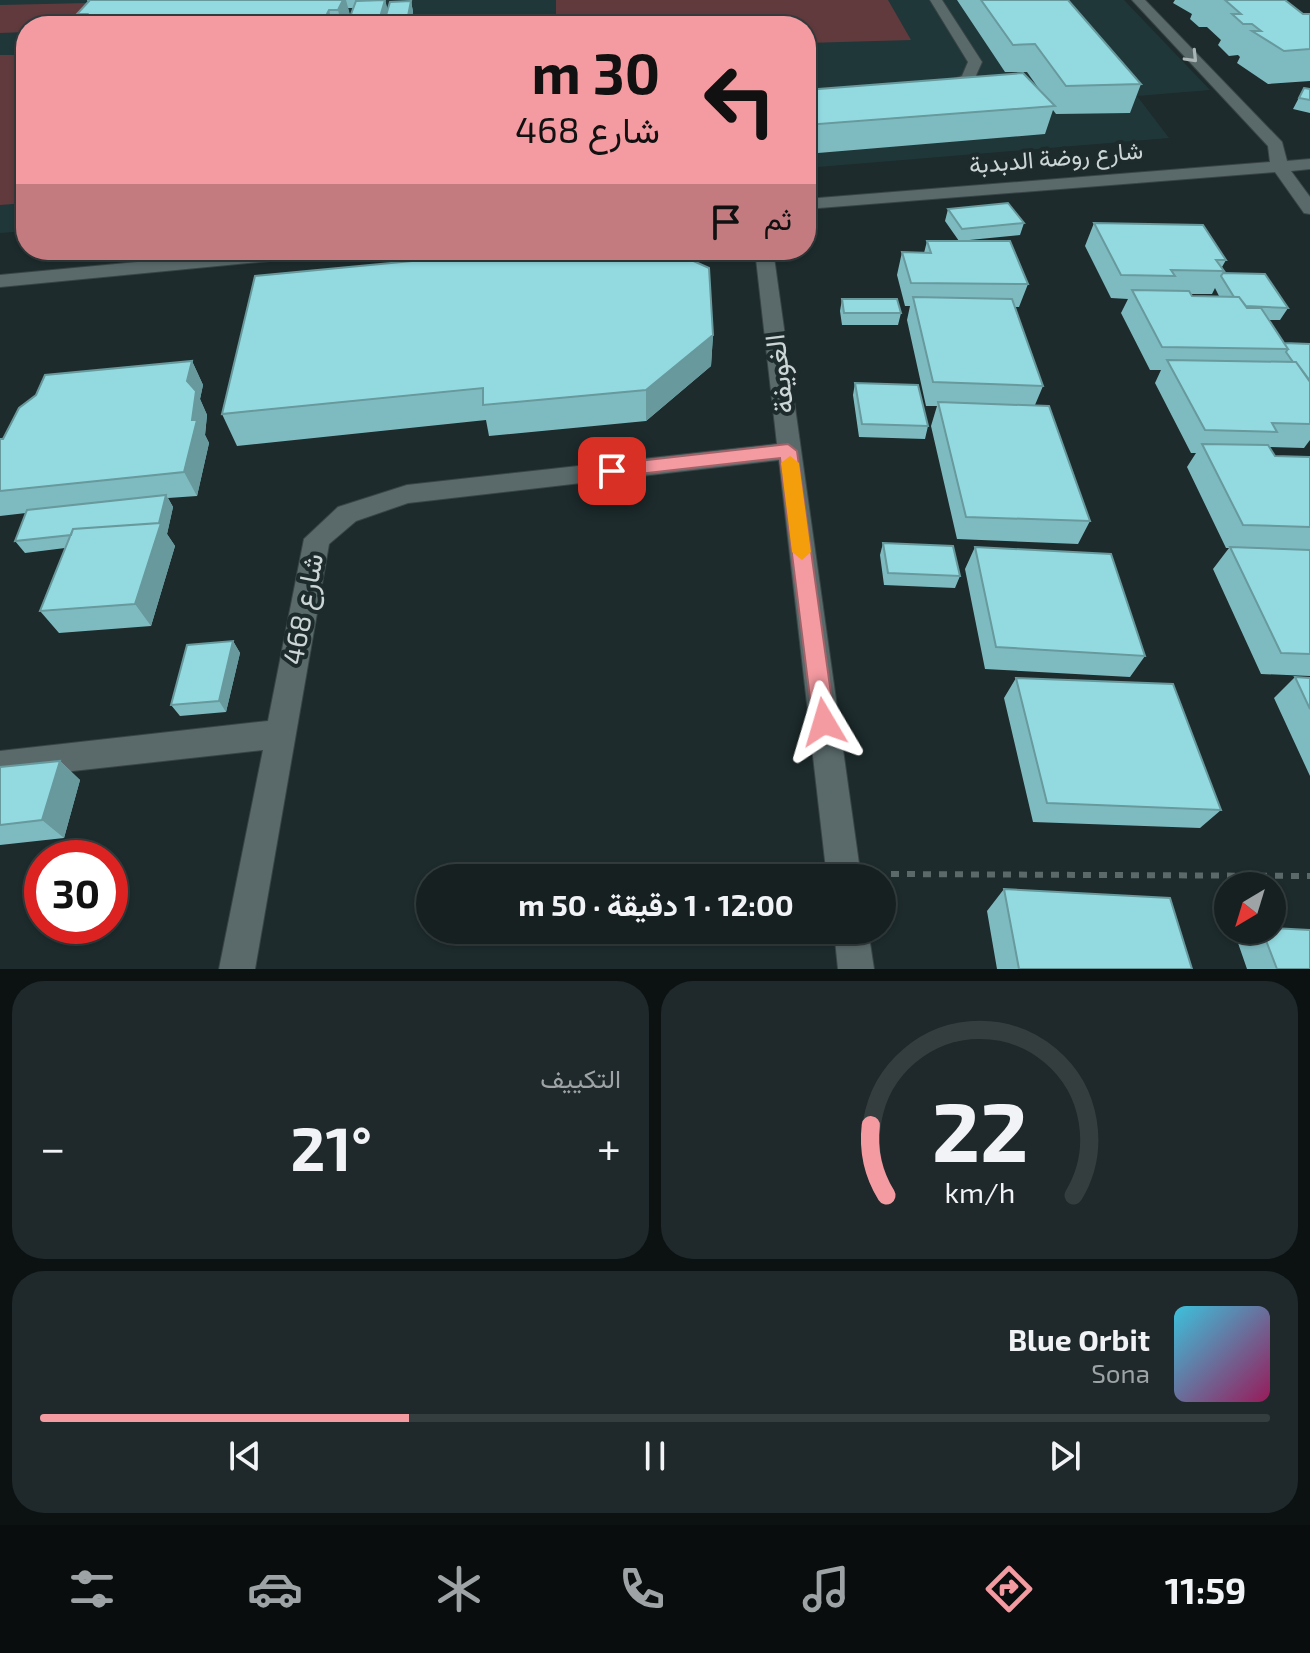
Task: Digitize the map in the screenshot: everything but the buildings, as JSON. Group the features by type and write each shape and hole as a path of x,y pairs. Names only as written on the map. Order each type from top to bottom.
{"street":[{"path":"927,88 968,79 975,62 936,0"},
{"path":"1138,0 1276,145 1279,166 1310,209"},
{"name":"شارع روضة الدبدبة","path":"816,203 1310,164"},
{"path":"0,281 218,260"},
{"name":"الغويفة","path":"765,260 842,864"},
{"name":"شارع 468","path":"237,969 317,539 347,514 407,494 788,451"},
{"path":"0,765 279,734"},
{"path":"853,944 856,969"}],"path":[{"path":"896,876 1310,876"}],"shaded area":[{"path":"0,0 1124,0 1210,90 1137,96 1169,138 816,167 816,16 16,16 16,232 0,233"},
{"path":"556,0 888,0 911,40 816,43 816,16 556,16"},
{"path":"89,3 78,16 16,16 16,32 0,33 0,5"},
{"path":"0,55 16,55 16,204 0,205"}],"slow traffic":[{"path":"790,463 802,552"}],"route":[{"path":"612,471 788,451 824,722"}]}
